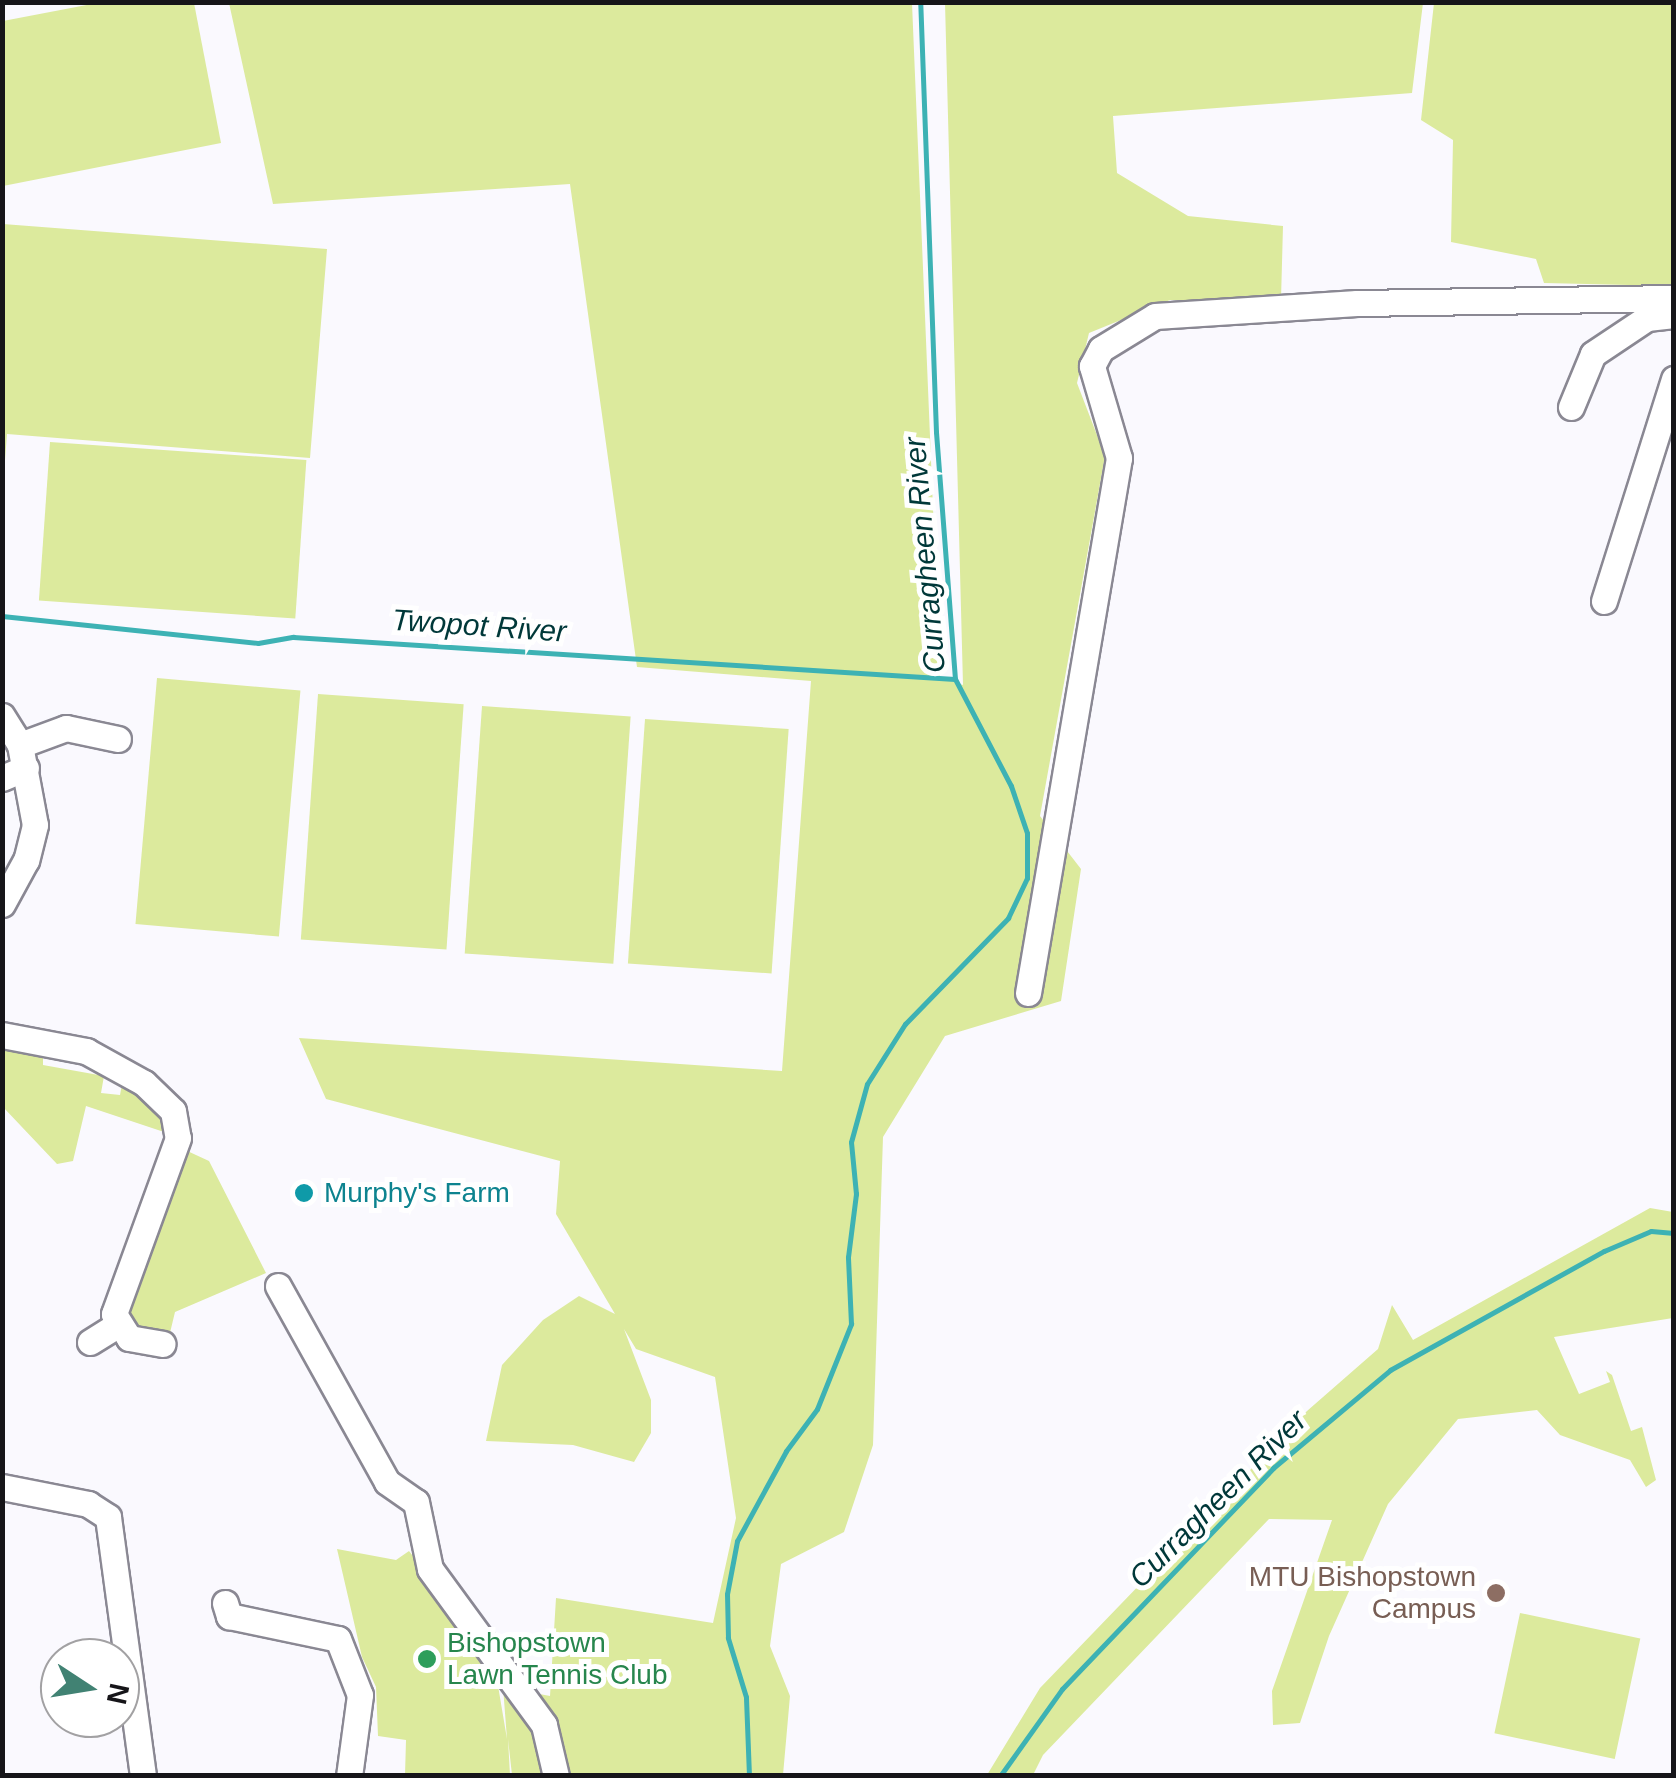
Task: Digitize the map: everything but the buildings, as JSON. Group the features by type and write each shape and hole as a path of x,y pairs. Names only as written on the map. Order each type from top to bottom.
{"street":[{"path":"1028,993 1120,458 1095,386 1092,366 1101,350 1155,316 1357,303 1674,298"},
{"path":"1571,407 1593,354 1648,318 1674,315"},
{"path":"1604,601 1674,379"},
{"path":"2,904 26,860 35,825 3,720"},
{"path":"16,764 66,728 118,740"},
{"path":"2,1035 42,1039 115,1064 154,1091 178,1124 125,1272 116,1326 90,1342"},
{"path":"278,1286 387,1482 416,1502 430,1569 544,1725 556,1776"},
{"path":"116,1326 129,1338 162,1344"},
{"path":"2,1487 88,1504 108,1517 142,1776"},
{"path":"225,1603 229,1616 327,1631 338,1639 360,1695 349,1776"}],"green space":[{"path":"97,3 194,3 221,143 3,186 3,21"},
{"path":"229,3 912,3 940,677 963,685 945,3 1423,3 1412,93 1113,116 1117,173 1188,216 1283,226 1281,300 1170,300 1089,333 1077,383 1105,456 1040,816 1081,869 1061,1001 945,1036 883,1137 873,1445 844,1532 781,1564 770,1646 790,1696 783,1775 512,1775 508,1739 510,1775 405,1775 406,1740 378,1736 376,1687 362,1657 337,1549 396,1560 409,1551 494,1662 507,1739 503,1687 550,1696 556,1598 713,1623 736,1518 715,1377 636,1349 624,1329 651,1400 651,1433 634,1462 573,1445 486,1441 502,1365 543,1320 579,1296 615,1314 556,1214 560,1161 326,1099 299,1038 782,1071 811,681 637,667 570,184 273,204"},
{"path":"1434,3 1673,3 1673,286 1544,283 1536,259 1451,242 1453,140 1421,120"},
{"path":"3,224 327,249 310,458 7,434 3,487"},
{"path":"50,442 306,460 295,619 39,601"},
{"path":"157,678 300,691 279,937 135,924"},
{"path":"318,694 464,704 446,950 301,939"},
{"path":"482,706 631,716 613,964 465,953"},
{"path":"645,719 789,729 772,973 628,963"},
{"path":"3,1046 43,1053 43,1065 104,1076 101,1093 120,1095 122,1084 162,1115 167,1133 86,1106 73,1161 57,1164 3,1107"},
{"path":"183,1149 209,1161 266,1273 175,1312 169,1337 131,1333 121,1314"},
{"path":"1650,1208 1673,1212 1673,1318 1554,1337 1579,1394 1610,1382 1606,1371 1612,1375 1631,1431 1642,1427 1656,1480 1646,1487 1630,1460 1560,1435 1537,1410 1458,1419 1388,1504 1329,1636 1300,1723 1273,1725 1272,1691 1332,1520 1269,1519 1043,1755 1033,1775 987,1775 1040,1688 1307,1411 1378,1349 1392,1305 1413,1340"},
{"path":"1520,1613 1640,1639 1615,1759 1494,1733"}],"waterway":[{"name":"Curragheen River","path":"749,1776 746,1697 728,1638 727,1594 737,1541 786,1451 817,1409 851,1324 848,1257 856,1194 851,1142 867,1084 905,1024 1008,918 1027,878 1027,833 1011,786 955,679 936,432 920,2"},
{"name":"Twopot River","path":"2,616 258,643 293,637 955,679"},
{"name":"Curragheen River","path":"1000,1776 1062,1689 1273,1468 1390,1370 1604,1251 1651,1231 1674,1233"}],"place":[{"name":"Murphy's Farm","path":"304,1193"},
{"name":"MTU Bishopstown Campus","path":"1496,1593"},
{"name":"Bishopstown Lawn Tennis Club","path":"427,1659"}]}
